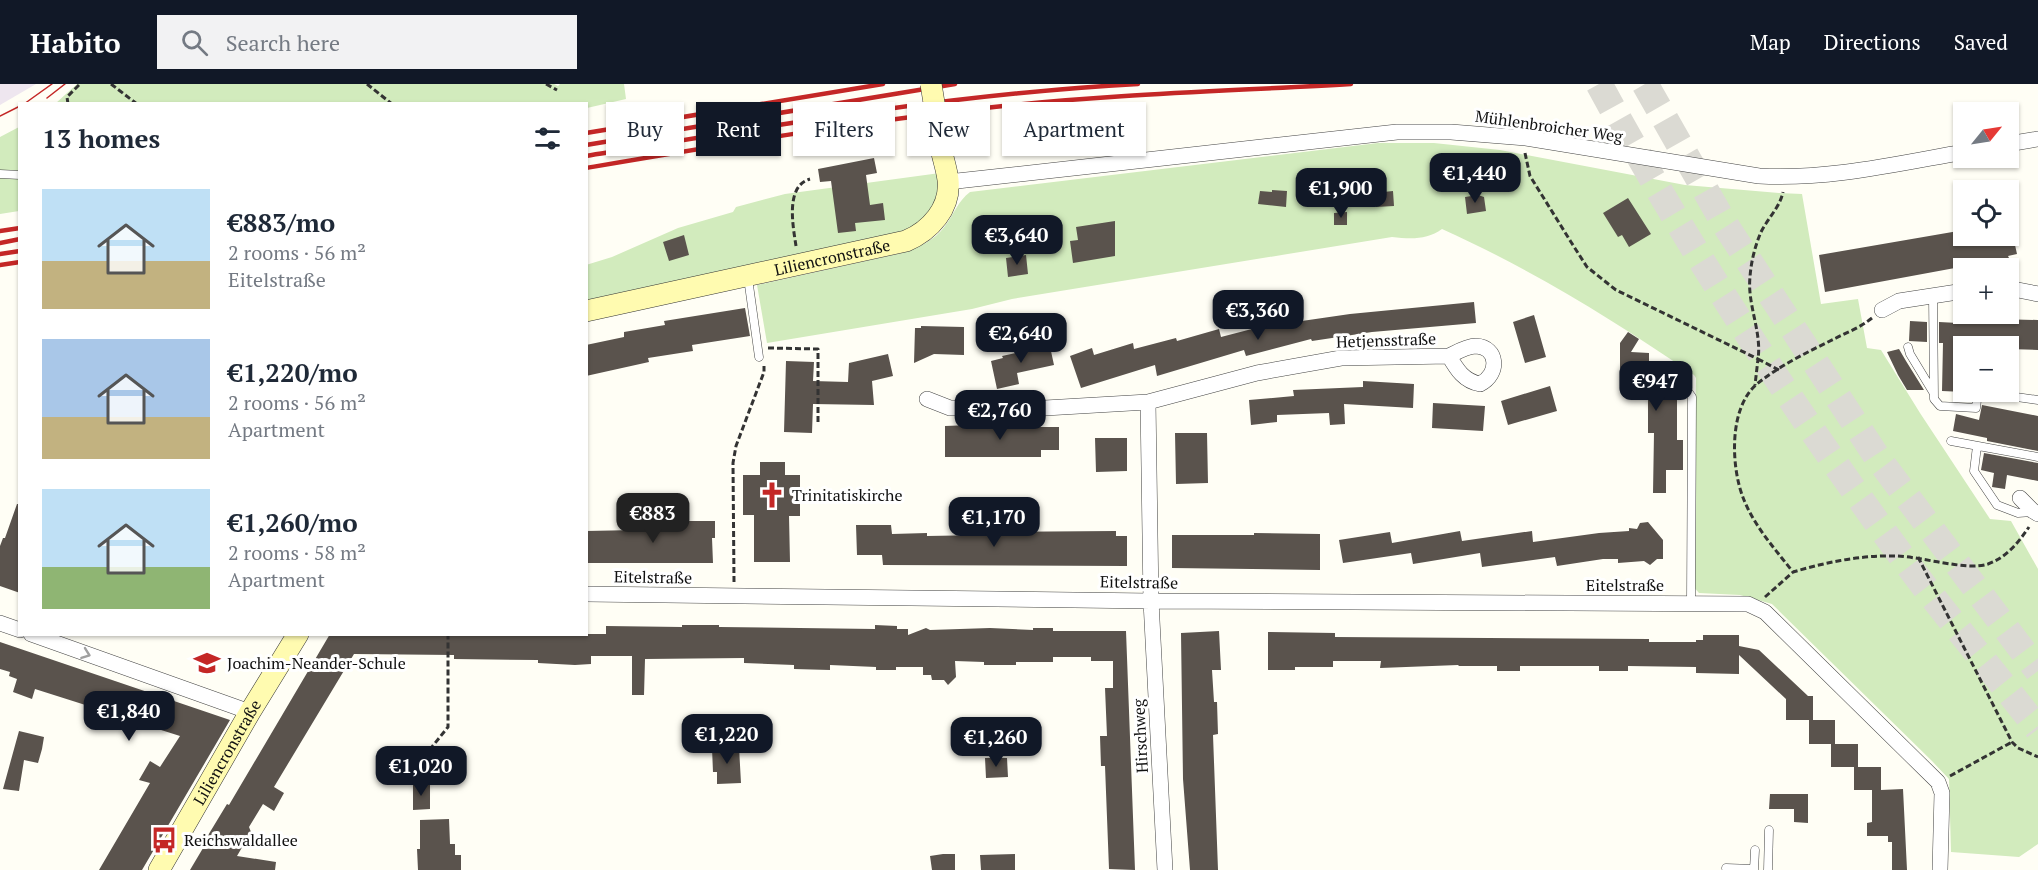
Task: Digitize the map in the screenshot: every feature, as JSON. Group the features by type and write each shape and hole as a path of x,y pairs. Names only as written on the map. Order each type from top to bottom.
{"main road":[{"name":"Liliencronstraße","path":"588,311 906,242 914,238 931,225 939,215 945,201 948,182 931,84"},
{"name":"Liliencronstraße","path":"159,870 297,636"}],"street":[{"name":"Mühlenbroicher Weg","path":"948,182 1397,132 1451,132 1526,138 1759,177 1785,178 1828,174 1953,154"},
{"path":"2019,142 2038,139"},
{"path":"2019,290 2038,294"},
{"path":"1882,310 1899,301 1953,292"},
{"name":"Hetjensstraße","path":"927,399 950,408 1045,408 1148,402 1257,373 1341,358 1449,357"},
{"path":"1148,402 1150,601"},
{"path":"2020,498 2036,512"},
{"name":"Eitelstraße","path":"588,594 1150,601 1748,604 1756,606"},
{"name":"Hirschweg","path":"1150,601 1165,870"},
{"path":"1756,606 1765,612 1938,782 1942,794 1940,870"},
{"path":"0,623 18,629"},
{"path":"37,636 250,712"}],"lane":[{"path":"0,174 18,175"},
{"path":"748,277 763,359"},
{"path":"1933,295 1934,399 1940,406 1976,408 1978,402"},
{"path":"1908,347 1934,393"},
{"path":"1680,381 1692,397 1690,604"},
{"path":"2019,397 2038,400"},
{"path":"1951,441 2038,457"},
{"path":"1977,446 1974,471 1996,505 2018,513 2036,512"},
{"path":"1768,870 1769,830"},
{"path":"1726,868 1754,869 1755,850"}],"path":[{"path":"68,102 67,97 80,84"},
{"path":"111,84 134,102"},
{"path":"367,84 390,102"},
{"path":"546,84 557,90"},
{"path":"1526,138 1525,155 1530,176 1587,267 1616,290 1779,370"},
{"path":"1785,178 1781,200 1762,231 1749,278 1759,349 1755,385 1739,413 1736,428 1736,469 1743,499 1750,513 1793,572"},
{"path":"799,265 793,218 795,194 804,181 810,179"},
{"path":"1755,385 1866,323 1882,310"},
{"path":"734,596 736,446 764,372 765,348 818,350 818,425"},
{"path":"1756,606 1793,572 1847,559 1894,556 1918,557 1976,567 1989,564 2018,543 2031,525 2036,512"},
{"path":"1918,557 2012,742 2018,748 2038,758"},
{"path":"407,778 448,727 448,636"},
{"path":"1938,782 2012,742"}],"shaded area":[{"path":"0,84 36,84 0,105"}],"green space":[{"path":"77,84 554,84 558,86 560,84 624,84 626,99 588,108 588,102 57,102"},
{"path":"18,128 18,211 0,214 0,137"},
{"path":"1378,143 1434,143 1500,150 1685,185 1802,194 1821,304 1858,299 1867,348 1881,350 1990,519 2011,521 2038,569 2038,844 2019,857 1951,852 1949,779 1932,761 1772,604 1740,595 1699,593 1692,585 1696,378 1694,375 1540,278 1442,229 1425,237 1392,237 1012,299 972,309 767,343 757,285 902,253 926,243 941,231 970,192"},
{"path":"940,173 935,201 931,208 920,221 903,231 588,303 588,264 612,257 678,228 733,212 736,207 785,194"}],"building":[{"path":"874,158 877,173 866,175 870,205 883,203 885,220 855,223 856,231 838,233 831,181 820,182 818,169"},
{"path":"1272,190 1287,191 1286,207 1258,204 1260,191 1272,192"},
{"path":"1393,191 1394,206 1376,207 1374,193"},
{"path":"1478,195 1484,197 1486,211 1467,214 1465,197"},
{"path":"1628,198 1651,234 1629,247 1622,235 1618,237 1603,213"},
{"path":"1347,212 1347,225 1334,225 1334,213"},
{"path":"1115,221 1115,256 1073,263 1070,241 1078,240 1076,227"},
{"path":"1953,232 1953,246 2015,246 2017,254 2008,256 2009,258 1953,258 1953,268 1825,292 1819,255"},
{"path":"684,235 689,255 669,261 663,242"},
{"path":"1026,255 1028,274 1008,277 1006,258"},
{"path":"1474,302 1476,323 1372,332 1312,341 1311,339 1246,356 1244,350 1157,376 1155,365 1081,388 1070,356 1092,348 1094,355 1133,343 1134,349 1176,338 1177,341 1219,329 1221,337 1287,320 1288,323 1350,314"},
{"path":"745,308 750,336 692,345 693,351 648,358 649,362 588,376 588,345 624,337 624,332 665,325 664,321"},
{"path":"1534,315 1546,357 1525,363 1513,322"},
{"path":"2019,320 2038,320 2038,350 2019,349 2019,336 1953,336 1953,392 1942,391 1943,343 1939,343 1939,322 2019,324"},
{"path":"1910,321 1927,322 1927,342 1909,341"},
{"path":"921,326 964,327 964,355 934,354 914,363 915,328 921,328"},
{"path":"1628,332 1639,339 1631,352 1649,353 1649,368 1665,368 1665,397 1677,397 1677,440 1683,440 1683,470 1666,470 1666,493 1653,493 1654,433 1648,433 1648,389 1634,389 1634,368 1622,367 1620,370 1620,343"},
{"path":"1049,342 1054,365 1017,373 1019,384 997,389 991,361 1025,351 1024,348"},
{"path":"1899,349 1924,390 1907,390 1887,352"},
{"path":"888,354 893,376 872,381 874,405 813,404 812,433 784,432 786,361 814,362 813,381 848,382 849,363"},
{"path":"1363,381 1414,384 1413,408 1344,404 1345,424 1330,425 1329,413 1277,415 1277,422 1251,425 1249,400 1294,396 1293,390 1363,387"},
{"path":"1550,386 1557,411 1508,425 1501,401"},
{"path":"1433,403 1485,406 1483,431 1432,428"},
{"path":"1982,405 2038,416 2038,451 1987,441 1987,438 1953,431 1956,414 1979,420"},
{"path":"971,425 971,427 1059,427 1059,450 1041,450 1041,457 945,457 945,426"},
{"path":"1175,433 1207,433 1208,483 1176,484"},
{"path":"1095,438 1127,438 1127,471 1096,472"},
{"path":"1984,453 2038,463 2038,481 2007,475 2005,489 1992,487 1994,473 1981,470"},
{"name":"Trinitatiskirche","path":"760,462 785,462 785,475 800,475 800,516 789,516 790,562 754,562 754,515 743,515 743,475 760,475"},
{"path":"18,504 18,592 0,586 0,546"},
{"path":"680,521 715,521 715,538 712,538 713,563 588,563 588,531 636,530 638,525 680,524"},
{"path":"1648,522 1663,540 1663,559 1657,559 1650,565 1644,561 1618,563 1618,559 1603,559 1557,566 1555,557 1482,567 1480,553 1413,564 1411,553 1343,563 1339,540 1390,532 1392,543 1460,531 1462,541 1532,531 1533,542 1629,531 1629,528 1637,529 1640,523"},
{"path":"856,525 891,525 892,534 927,533 927,536 984,535 984,532 1116,531 1116,536 1127,536 1127,566 883,565 882,555 857,555"},
{"path":"1254,533 1320,534 1320,570 1172,568 1172,535 1254,535"},
{"path":"682,625 719,625 719,627 875,629 875,625 908,629 908,635 926,628 930,630 1053,628 1053,631 1126,631 1135,870 1109,869 1105,766 1101,766 1100,736 1107,736 1105,688 1113,688 1113,661 1091,661 1091,657 1053,657 1053,662 984,665 984,662 955,661 956,677 948,685 944,680 932,680 931,675 923,675 923,667 876,670 876,667 830,665 830,670 794,669 794,665 744,663 744,658 645,659 644,695 632,695 632,656 591,656 591,664 575,665 538,663 538,660 454,659 454,655 354,654 274,787 284,793 274,811 263,804 249,827 251,832 237,856 276,862 275,870 190,870 209,838 207,837 227,804 229,805 329,636 588,636 588,634 606,634 606,626 682,627"},
{"path":"1219,631 1221,670 1212,670 1214,702 1217,702 1218,734 1213,735 1218,870 1190,870 1183,779 1181,633"},
{"path":"1268,632 1335,633 1335,637 1649,639 1649,642 1696,642 1696,640 1703,640 1703,635 1739,635 1739,646 1759,650 1808,696 1813,696 1813,720 1786,720 1786,699 1739,655 1739,674 1696,673 1696,667 1628,666 1628,671 1599,671 1599,666 1520,666 1520,671 1497,671 1497,666 1458,665 1380,668 1381,661 1333,661 1333,667 1268,670"},
{"path":"0,642 230,720 142,870 99,870 150,783 139,780 150,761 160,767 180,736 117,716 114,724 95,717 98,709 35,689 32,699 13,692 17,679 9,676 10,672 0,669"},
{"path":"1809,720 1835,720 1835,744 1858,744 1858,767 1831,767 1831,744 1809,744"},
{"path":"722,724 723,739 703,741 702,725"},
{"path":"19,731 44,737 42,749 38,763 24,760 19,791 3,789"},
{"path":"739,747 741,783 717,784 717,772 713,772 712,748"},
{"path":"985,758 1007,758 1008,777 986,778"},
{"path":"1854,767 1881,767 1881,790 1903,789 1907,870 1892,870 1892,842 1888,842 1888,836 1867,836 1867,823 1872,822 1872,790 1854,790"},
{"path":"413,784 430,784 430,809 413,810"},
{"path":"1770,794 1808,794 1808,823 1794,822 1794,809 1769,809"},
{"path":"449,819 450,844 455,844 455,855 461,855 461,870 418,870 417,849 420,849 420,820"},
{"path":"955,854 955,870 932,870 930,856"},
{"path":"1015,854 1015,870 981,870 980,855"}],"tunnel":[{"path":"1599,84 1668,206 1780,383 1917,576 2038,729"},
{"path":"1645,84 1724,223 1877,457 2038,671"}],"tram line":[{"path":"27,102 52,84"},
{"path":"47,98 65,84"},
{"path":"0,116 18,107"}],"railway":[{"path":"588,133 883,84"},
{"path":"588,145 955,84"},
{"path":"588,156 930,103 1138,84"},
{"path":"588,168 841,127 994,107 1128,96 1351,84"},
{"path":"0,231 18,228"},
{"path":"0,243 18,239"},
{"path":"0,254 18,251"},
{"path":"0,265 18,262"}],"place":[{"name":"Trinitatiskirche","path":"772,495"},
{"name":"Joachim-Neander-Schule","path":"207,663"},
{"name":"Reichswaldallee","path":"164,840"}]}
